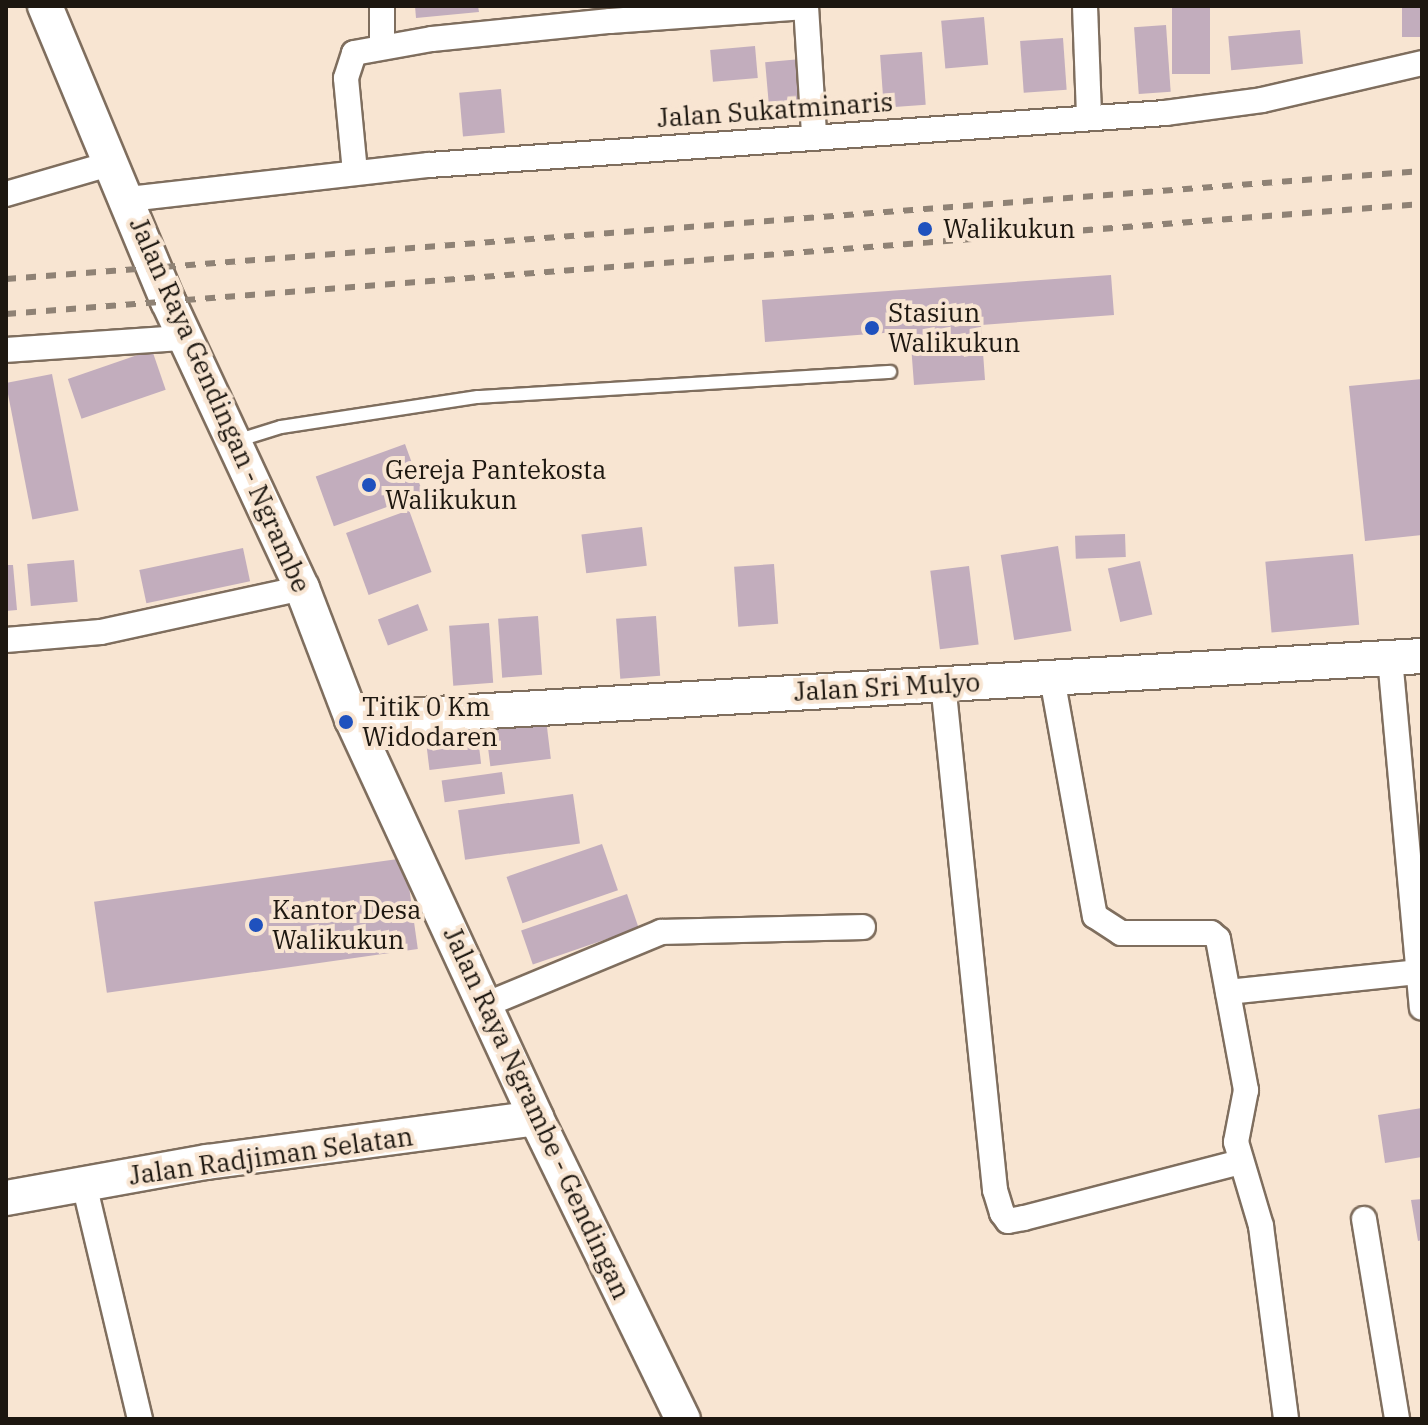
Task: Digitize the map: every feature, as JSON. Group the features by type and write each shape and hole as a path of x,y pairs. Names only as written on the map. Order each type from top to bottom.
{"main road":[{"name":"Jalan Raya Gendingan - Ngrambe","path":"45,6 129,199 184,338 302,588 352,719"},
{"name":"Jalan Sri Mulyo","path":"352,719 1406,657"},
{"name":"Jalan Raya Ngrambe - Gendingan","path":"352,719 536,1118 683,1419"},
{"name":"Jalan Radjiman Selatan","path":"6,1198 207,1162 536,1118"}],"street":[{"path":"382,6 382,45"},
{"path":"1085,6 1089,117"},
{"path":"355,172 348,62 354,53 382,45 610,21 806,7 814,134"},
{"name":"Jalan Sukatminaris","path":"129,199 355,172 814,134 1089,117 1262,100 1422,63"},
{"path":"6,194 113,163"},
{"path":"6,350 184,338"},
{"path":"6,640 101,632 302,588"},
{"path":"1406,657 1417,972 1422,1008"},
{"path":"1052,678 1095,916 1121,933 1211,933 1218,939 1246,1090 1236,1142 1261,1226 1286,1419"},
{"path":"943,683 995,1190 1002,1213 1008,1221 1024,1218 1240,1162"},
{"path":"485,1005 661,932 863,927"},
{"path":"1228,992 1417,972"},
{"path":"84,1184 140,1419"},
{"path":"1364,1219 1397,1419"}],"lane":[{"path":"233,442 281,427 478,397 890,372"}],"building":[{"path":"415,6 478,6 479,12 416,18"},
{"path":"1172,6 1210,6 1210,74 1172,74"},
{"path":"1402,6 1422,6 1422,37 1402,37"},
{"path":"984,17 988,65 945,69 941,21"},
{"path":"1166,25 1171,92 1139,94 1134,27"},
{"path":"1300,30 1303,64 1231,70 1228,36"},
{"path":"1063,38 1067,90 1024,93 1020,41"},
{"path":"755,46 758,78 713,82 710,50"},
{"path":"922,52 926,105 884,108 880,55"},
{"path":"801,59 805,105 769,108 765,62"},
{"path":"501,89 505,133 463,136 459,93"},
{"name":"Stasiun Walikukun","path":"1111,275 1114,315 981,325 985,380 914,385 910,331 765,342 762,300"},
{"path":"152,350 166,390 82,419 68,379"},
{"path":"52,374 79,510 32,519 6,383"},
{"path":"1422,379 1422,535 1365,541 1349,386"},
{"name":"Gereja Pantekosta Walikukun","path":"405,444 423,494 334,526 316,476"},
{"path":"409,510 432,572 369,595 346,533"},
{"path":"642,527 647,566 586,573 581,534"},
{"path":"1125,534 1126,557 1076,559 1075,536"},
{"path":"1058,546 1071,631 1014,640 1001,555"},
{"path":"243,548 250,581 146,603 139,570"},
{"path":"1353,554 1359,625 1272,632 1265,562"},
{"path":"74,560 78,602 31,606 27,564"},
{"path":"1140,561 1152,615 1120,622 1108,568"},
{"path":"774,564 778,624 738,627 734,567"},
{"path":"6,565 13,565 17,610 6,611"},
{"path":"969,566 979,644 940,649 930,571"},
{"path":"418,604 428,630 388,646 378,619"},
{"path":"538,616 542,675 502,678 498,619"},
{"path":"656,616 660,676 620,679 616,619"},
{"path":"489,623 493,683 453,686 449,626"},
{"path":"546,719 551,759 490,766 485,726"},
{"path":"476,722 481,764 430,770 424,728"},
{"path":"502,772 505,794 445,802 442,780"},
{"path":"573,794 580,844 465,860 458,810"},
{"path":"602,844 618,890 522,923 507,877"},
{"name":"Kantor Desa Walikukun","path":"405,858 418,949 107,993 94,902"},
{"path":"627,894 639,928 533,965 521,930"},
{"path":"1422,1108 1422,1157 1385,1163 1378,1115"},
{"path":"1422,1199 1422,1240 1418,1241 1411,1200"}],"railway":[{"path":"6,279 1422,171"},
{"path":"6,314 1422,204"}],"place":[{"name":"Walikukun","path":"925,229"},
{"name":"Stasiun Walikukun","path":"872,328"},
{"name":"Gereja Pantekosta Walikukun","path":"369,485"},
{"name":"Titik 0 Km Widodaren","path":"346,722"},
{"name":"Kantor Desa Walikukun","path":"256,925"}]}
